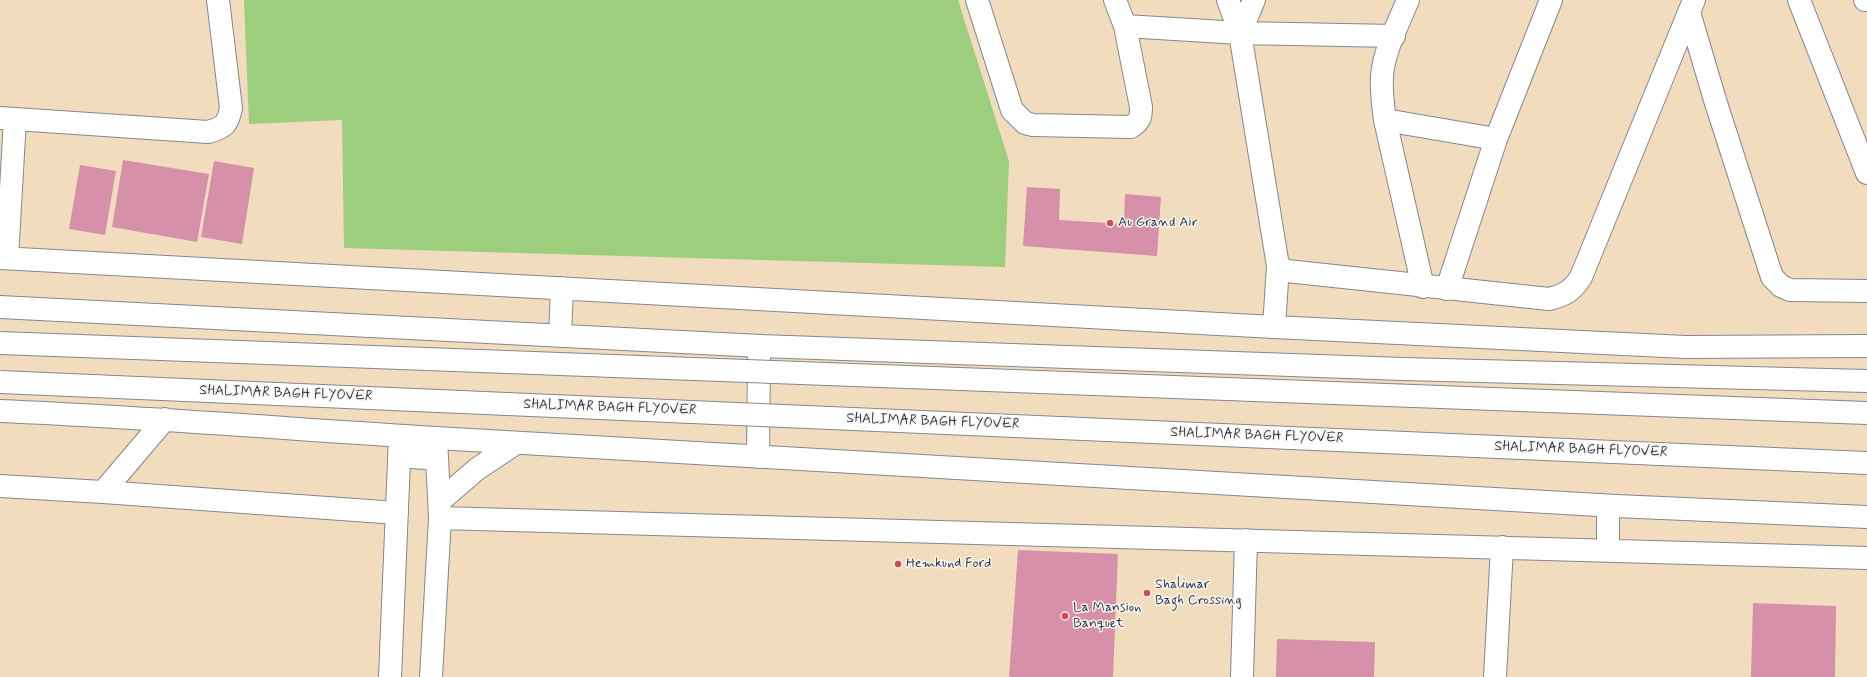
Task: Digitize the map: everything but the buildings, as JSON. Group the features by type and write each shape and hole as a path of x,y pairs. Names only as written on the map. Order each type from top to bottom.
{"street":[{"path":"218,0 231,108 229,119 221,129 208,132 8,118 4,258 1274,327 1685,347 1867,346"},
{"path":"977,0 1012,110 1025,123 1033,125 1131,127 1138,123 1141,117 1141,107 1125,26 1115,0"},
{"path":"1228,0 1240,33 1278,266 1274,327"},
{"path":"1240,33 1254,0"},
{"path":"1408,0 1384,61 1382,77 1385,120 1423,287"},
{"path":"1447,289 1496,139 1551,0"},
{"path":"1799,0 1867,173"},
{"path":"1278,266 1286,271 1423,287 1549,299 1560,296 1573,289 1581,277 1692,6"},
{"path":"1692,6 1715,100 1772,278 1781,286 1790,290 1867,291"},
{"path":"1125,26 1240,33 1394,36"},
{"path":"1385,120 1496,139"},
{"path":"560,336 562,288"},
{"path":"0,307 760,346 1387,368 1867,381"},
{"path":"0,343 1867,413"},
{"path":"758,457 760,346"},
{"name":"SHALIMAR BAGH FLYOVER","path":"0,382 1867,463"},
{"path":"0,411 165,419 436,449 516,443 1608,506 1867,517"},
{"path":"103,492 165,419"},
{"path":"440,510 478,469 516,443"},
{"path":"390,677 400,446"},
{"path":"431,677 440,510 436,449"},
{"path":"0,486 397,513"},
{"path":"1608,506 1608,550"},
{"path":"440,510 1246,540 1867,558"},
{"path":"1242,677 1246,540"},
{"path":"1495,677 1502,547"}],"green space":[{"path":"244,0 958,0 1009,161 1005,267 344,248 342,120 249,124"}],"place":[{"name":"Au Grand Air","path":"1110,223"},
{"name":"Hemkund Ford","path":"898,564"},
{"name":"Shalimar Bagh Crossing","path":"1147,593"},
{"name":"La Mansion Banquet","path":"1065,616"}]}
